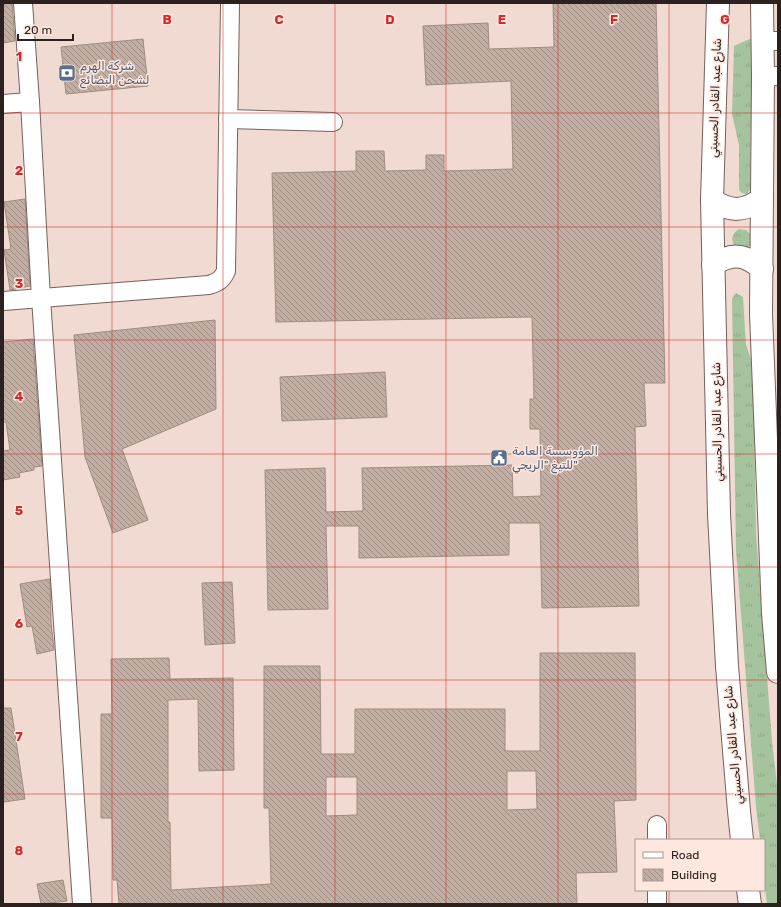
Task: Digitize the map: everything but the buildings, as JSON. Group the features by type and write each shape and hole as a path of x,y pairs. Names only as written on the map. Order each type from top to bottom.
{"main road":[{"name":"شارع عبد القادر الحسيني","path":"718,3 712,200 719,514 726,666 742,839"},
{"path":"762,3 770,41 770,76 761,199 761,314 773,613 778,672"},
{"path":"712,200 719,205 737,209 746,208 761,199"},
{"path":"713,265 726,257 734,256 749,259 762,269"},
{"path":"748,891 750,904"}],"street":[{"path":"23,3 41,298 82,904"},
{"path":"3,301 209,285 217,282 223,277 226,271 230,3"},
{"path":"3,104 30,102"},
{"path":"228,119 333,122"},
{"path":"657,891 657,904"}],"green space":[{"path":"752,38 750,190 747,194 742,193 739,190 739,145 732,114 734,46"},
{"path":"739,229 746,230 751,235 751,244 747,248 735,247 733,244 732,237"},
{"path":"736,293 743,297 746,345 753,365 756,533 772,741 778,793 778,904 767,904 765,887 765,839 760,839 756,807 736,550 732,298"}],"place":[{"name":"شركة الهرم لشحن البضائع","path":"67,73"},
{"name":"المؤوسسة العامة للتيغ \"الريجي\"","path":"499,458"}]}
